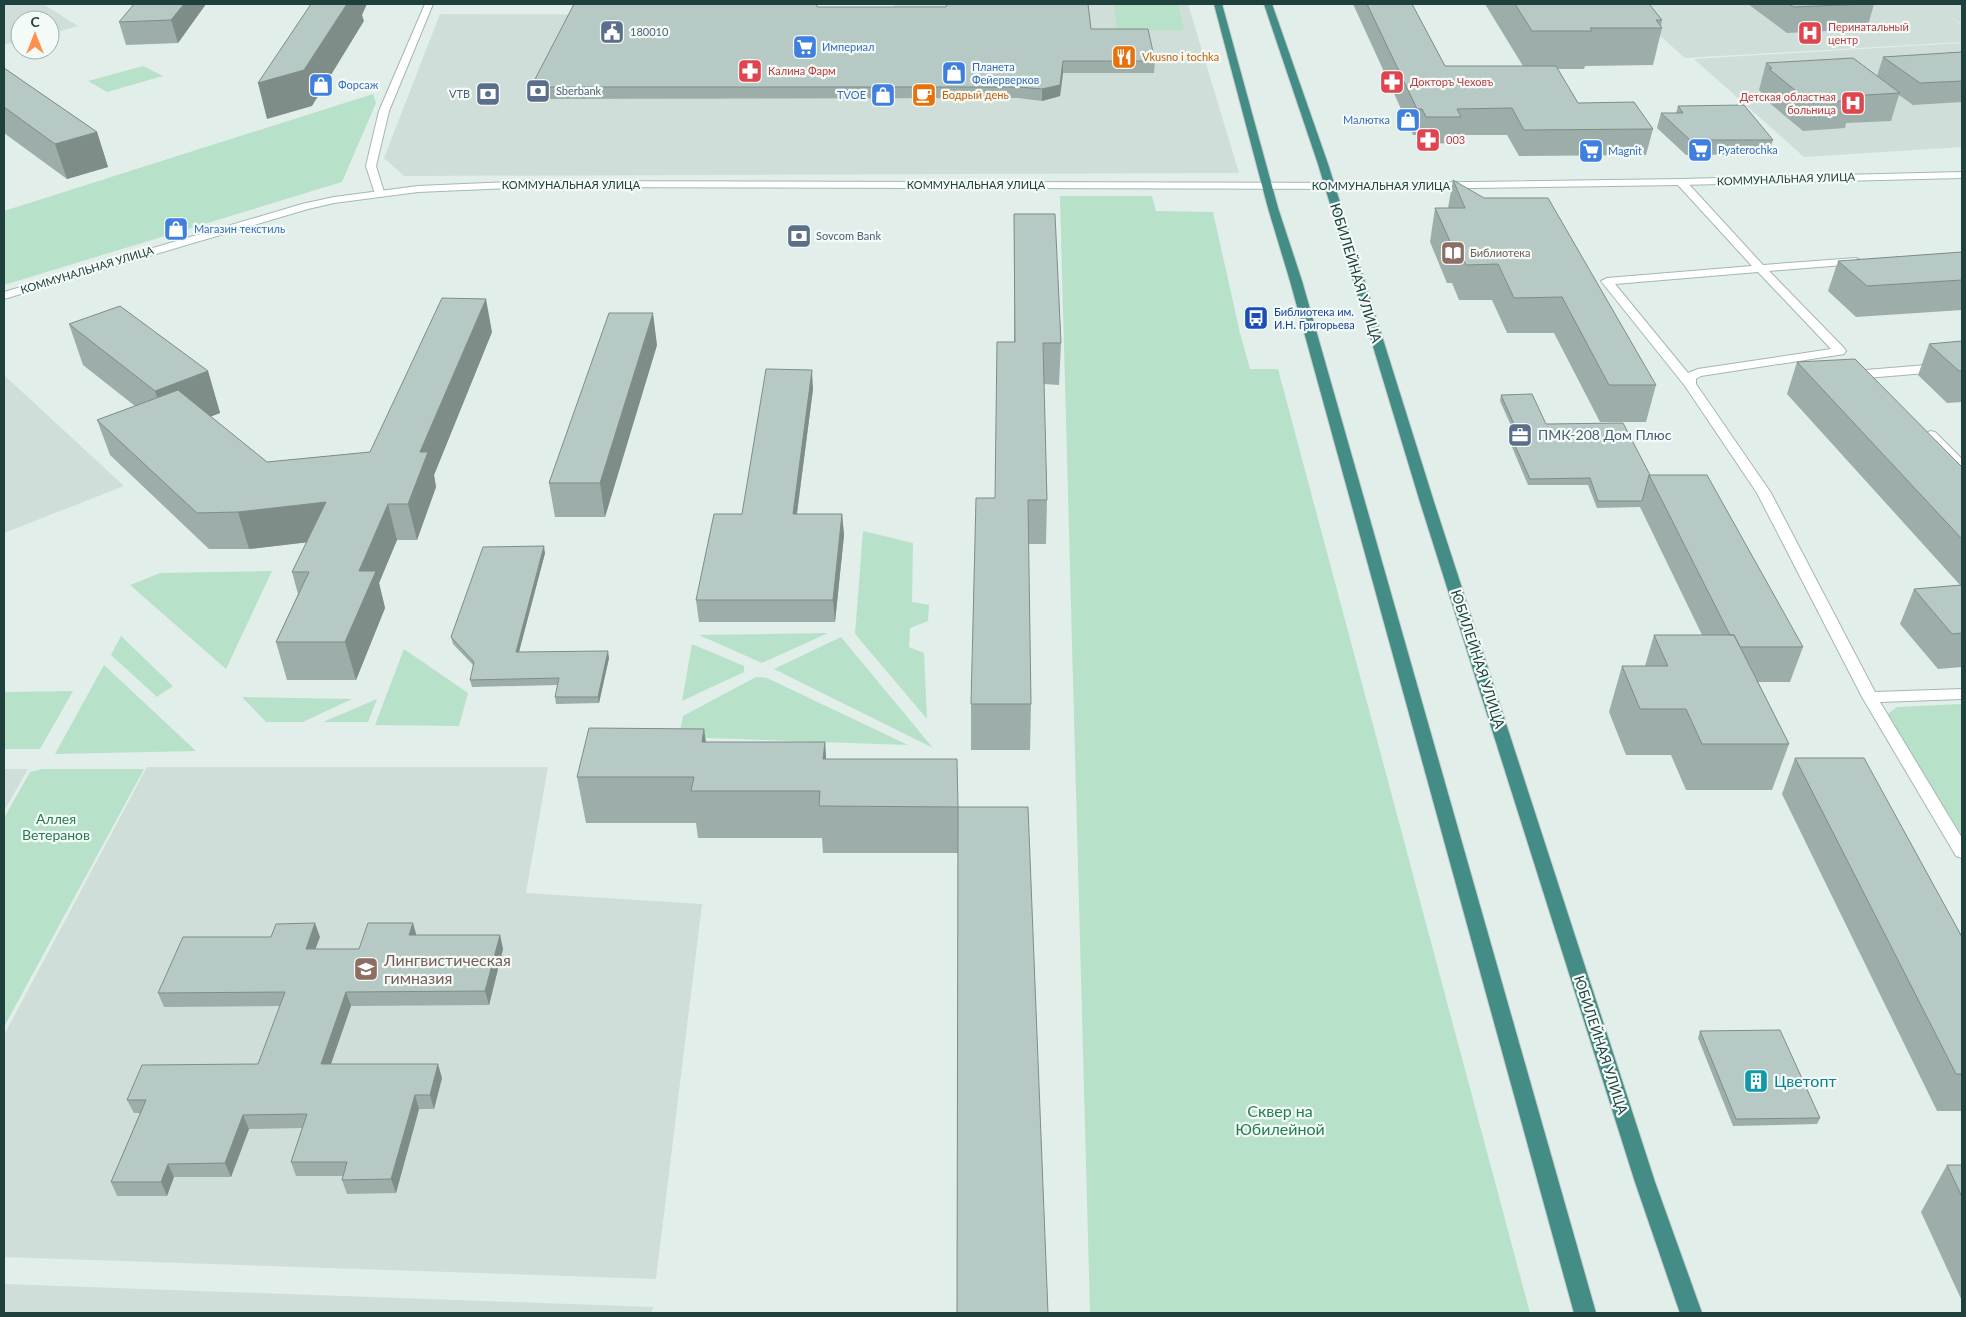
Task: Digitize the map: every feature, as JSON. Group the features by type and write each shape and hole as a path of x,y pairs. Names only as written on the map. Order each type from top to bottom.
{"highway":[{"path":"1218,4 1267,186 1296,281 1585,1313"},
{"name":"ЮБИЛЕЙНАЯ УЛИЦА","path":"1268,4 1323,164 1328,186 1639,1163 1691,1313"}],"street":[{"path":"379,192 371,166 384,111 429,4"},
{"name":"КОММУНАЛЬНАЯ УЛИЦА","path":"4,296 306,206 379,192 456,186 532,184 1328,186 1681,182 1962,175"},
{"path":"1681,182 1840,351 1879,387"},
{"path":"1866,261 1607,281 1690,384 1764,493 1870,697 1962,852"},
{"path":"1690,384 1690,377 1698,373 1840,351"},
{"path":"1859,368 1962,366"},
{"path":"1921,426 1962,466"},
{"path":"1870,697 1962,694"}],"shaded area":[{"path":"43,4 53,10 10,10 10,44 4,45 4,5"},
{"path":"894,4 1188,4 1239,173 404,176 384,158 440,14 893,15"},
{"name":"Перинатальный центр","path":"1624,4 1962,4 1962,24 1946,14 1962,25 1962,42 1685,58"},
{"path":"60,15 78,26 60,31"},
{"name":"Детская областная больница","path":"1962,43 1962,147 1804,157 1694,59"},
{"path":"4,375 124,486 4,533"},
{"name":"Лингвистическая гимназия","path":"147,767 548,767 526,893 702,904 656,1279 4,1257 4,1035"},
{"path":"4,769 28,769 4,811"},
{"path":"4,1284 653,1307 652,1313 4,1313"}],"green space":[{"path":"1114,4 1178,4 1184,30 1117,31"},
{"path":"143,66 163,76 107,92 88,81"},
{"path":"373,94 376,103 342,182 4,285 4,211"},
{"name":"Сквер на Юбилейной","path":"1060,196 1152,196 1156,211 1213,212 1250,369 1278,369 1530,1313 1090,1313"},
{"path":"863,531 913,543 912,602 929,605 928,621 910,628 909,647 924,653 927,719 855,634"},
{"path":"272,571 226,669 130,585 160,573"},
{"path":"828,633 762,663 699,635"},
{"path":"121,636 173,686 157,697 111,655"},
{"path":"841,637 933,748 774,669"},
{"path":"692,644 744,666 744,672 682,701"},
{"path":"404,649 468,693 459,726 375,725"},
{"path":"104,665 196,751 55,754"},
{"path":"756,677 767,678 908,745 679,737 683,716"},
{"path":"73,691 40,749 4,749 4,692"},
{"path":"242,697 352,699 303,722 266,722"},
{"path":"377,699 368,722 323,722"},
{"path":"1962,704 1962,846 1883,718 1897,707"},
{"name":"Аллея Ветеранов","path":"42,769 144,769 4,1027 4,818 30,772"}],"building":[{"path":"134,4 184,4 171,20 119,22"},
{"path":"311,4 347,4 304,70 258,83"},
{"name":"Империал","path":"574,4 817,4 817,7 946,7 947,4 1088,4 1091,29 1148,29 1155,61 1063,61 1060,85 1042,89 1018,87 531,87"},
{"path":"1367,4 1412,4 1445,66 1556,66 1578,103 1634,102 1653,129 1524,130 1512,108 1457,109 1461,117 1426,117 1422,109 1417,109"},
{"path":"1515,4 1649,4 1662,20 1656,20 1662,28 1590,28 1592,31 1532,31"},
{"path":"1789,4 1865,4 1794,7"},
{"path":"1962,52 1962,81 1920,83 1883,57"},
{"path":"1853,58 1900,93 1849,96 1854,100 1811,103 1769,69 1772,68 1766,63"},
{"path":"4,68 97,132 55,144 4,107"},
{"path":"1744,105 1773,140 1690,140 1661,113 1683,113 1678,106"},
{"path":"1453,180 1484,198 1548,198 1656,385 1609,385 1562,297 1514,298 1498,264 1466,265 1458,248 1453,248 1435,208 1465,208"},
{"path":"1014,214 1055,214 1061,343 1043,343 1047,500 1028,500 1031,704 971,704 976,498 995,498 997,342 1015,342"},
{"path":"1962,252 1962,280 1867,286 1838,261"},
{"path":"442,298 486,299 420,452 428,452 408,504 388,504 359,571 376,571 345,642 276,642 309,572 292,572 326,502 238,512 197,513 97,420 178,390 267,462 370,452"},
{"path":"120,306 208,371 155,391 69,324"},
{"path":"609,313 653,313 600,483 549,483"},
{"path":"1962,341 1962,371 1959,371 1929,344"},
{"path":"1855,359 1962,467 1962,539 1797,362"},
{"path":"766,369 812,370 793,514 842,514 833,600 696,600 714,514 742,514"},
{"path":"1532,394 1546,424 1623,423 1650,475 1642,501 1598,501 1590,478 1530,479 1513,441 1522,442 1501,395"},
{"path":"1649,475 1707,475 1803,647 1740,647 1734,635 1730,635"},
{"path":"544,546 516,652 608,651 598,697 555,697 559,678 470,680 474,662 451,637 483,547"},
{"path":"1962,585 1962,633 1952,634 1914,589"},
{"path":"1654,635 1734,635 1789,744 1702,744 1686,709 1640,709 1622,666 1668,666"},
{"path":"589,728 704,729 702,742 825,742 823,759 957,759 958,807 819,806 820,791 691,791 694,777 577,777"},
{"path":"1795,758 1864,758 1962,937 1962,1074 1956,1074"},
{"path":"958,807 1028,807 1048,1313 957,1313"},
{"path":"315,923 306,949 359,949 368,923 413,923 409,935 500,935 485,991 346,992 321,1064 438,1064 430,1095 415,1095 391,1179 342,1180 347,1162 291,1162 307,1114 243,1115 225,1163 168,1164 161,1182 111,1182 146,1100 127,1100 142,1065 258,1064 285,992 158,993 183,937 271,937 276,924"},
{"name":"Цветопт","path":"1780,1030 1820,1118 1736,1119 1700,1031"},
{"path":"1947,1165 1962,1165 1962,1197"}],"place":[{"name":"180010","path":"612,32"},
{"name":"Перинатальный центр","path":"1810,33"},
{"name":"Империал","path":"805,47"},
{"name":"Vkusno i tochka","path":"1124,57"},
{"name":"Калина Фарм","path":"750,71"},
{"name":"Планета Фейерверков","path":"954,73"},
{"name":"Докторъ Чеховъ","path":"1392,82"},
{"name":"Форсаж","path":"321,85"},
{"name":"Sberbank","path":"538,91"},
{"name":"VTB","path":"488,94"},
{"name":"TVOE","path":"883,95"},
{"name":"Бодрый день","path":"924,95"},
{"name":"Детская областная больница","path":"1853,103"},
{"name":"Малютка","path":"1408,120"},
{"name":"003","path":"1428,140"},
{"name":"Pyaterochka","path":"1700,150"},
{"name":"Magnit","path":"1591,151"},
{"name":"Магазин текстиль","path":"176,229"},
{"name":"Sovcom Bank","path":"799,236"},
{"name":"Библиотека","path":"1453,253"},
{"name":"Библиотека им. И.Н. Григорьева","path":"1256,318"},
{"name":"ПМК-208 Дом Плюс","path":"1520,435"},
{"name":"Лингвистическая гимназия","path":"366,969"},
{"name":"Цветопт","path":"1756,1081"}]}
